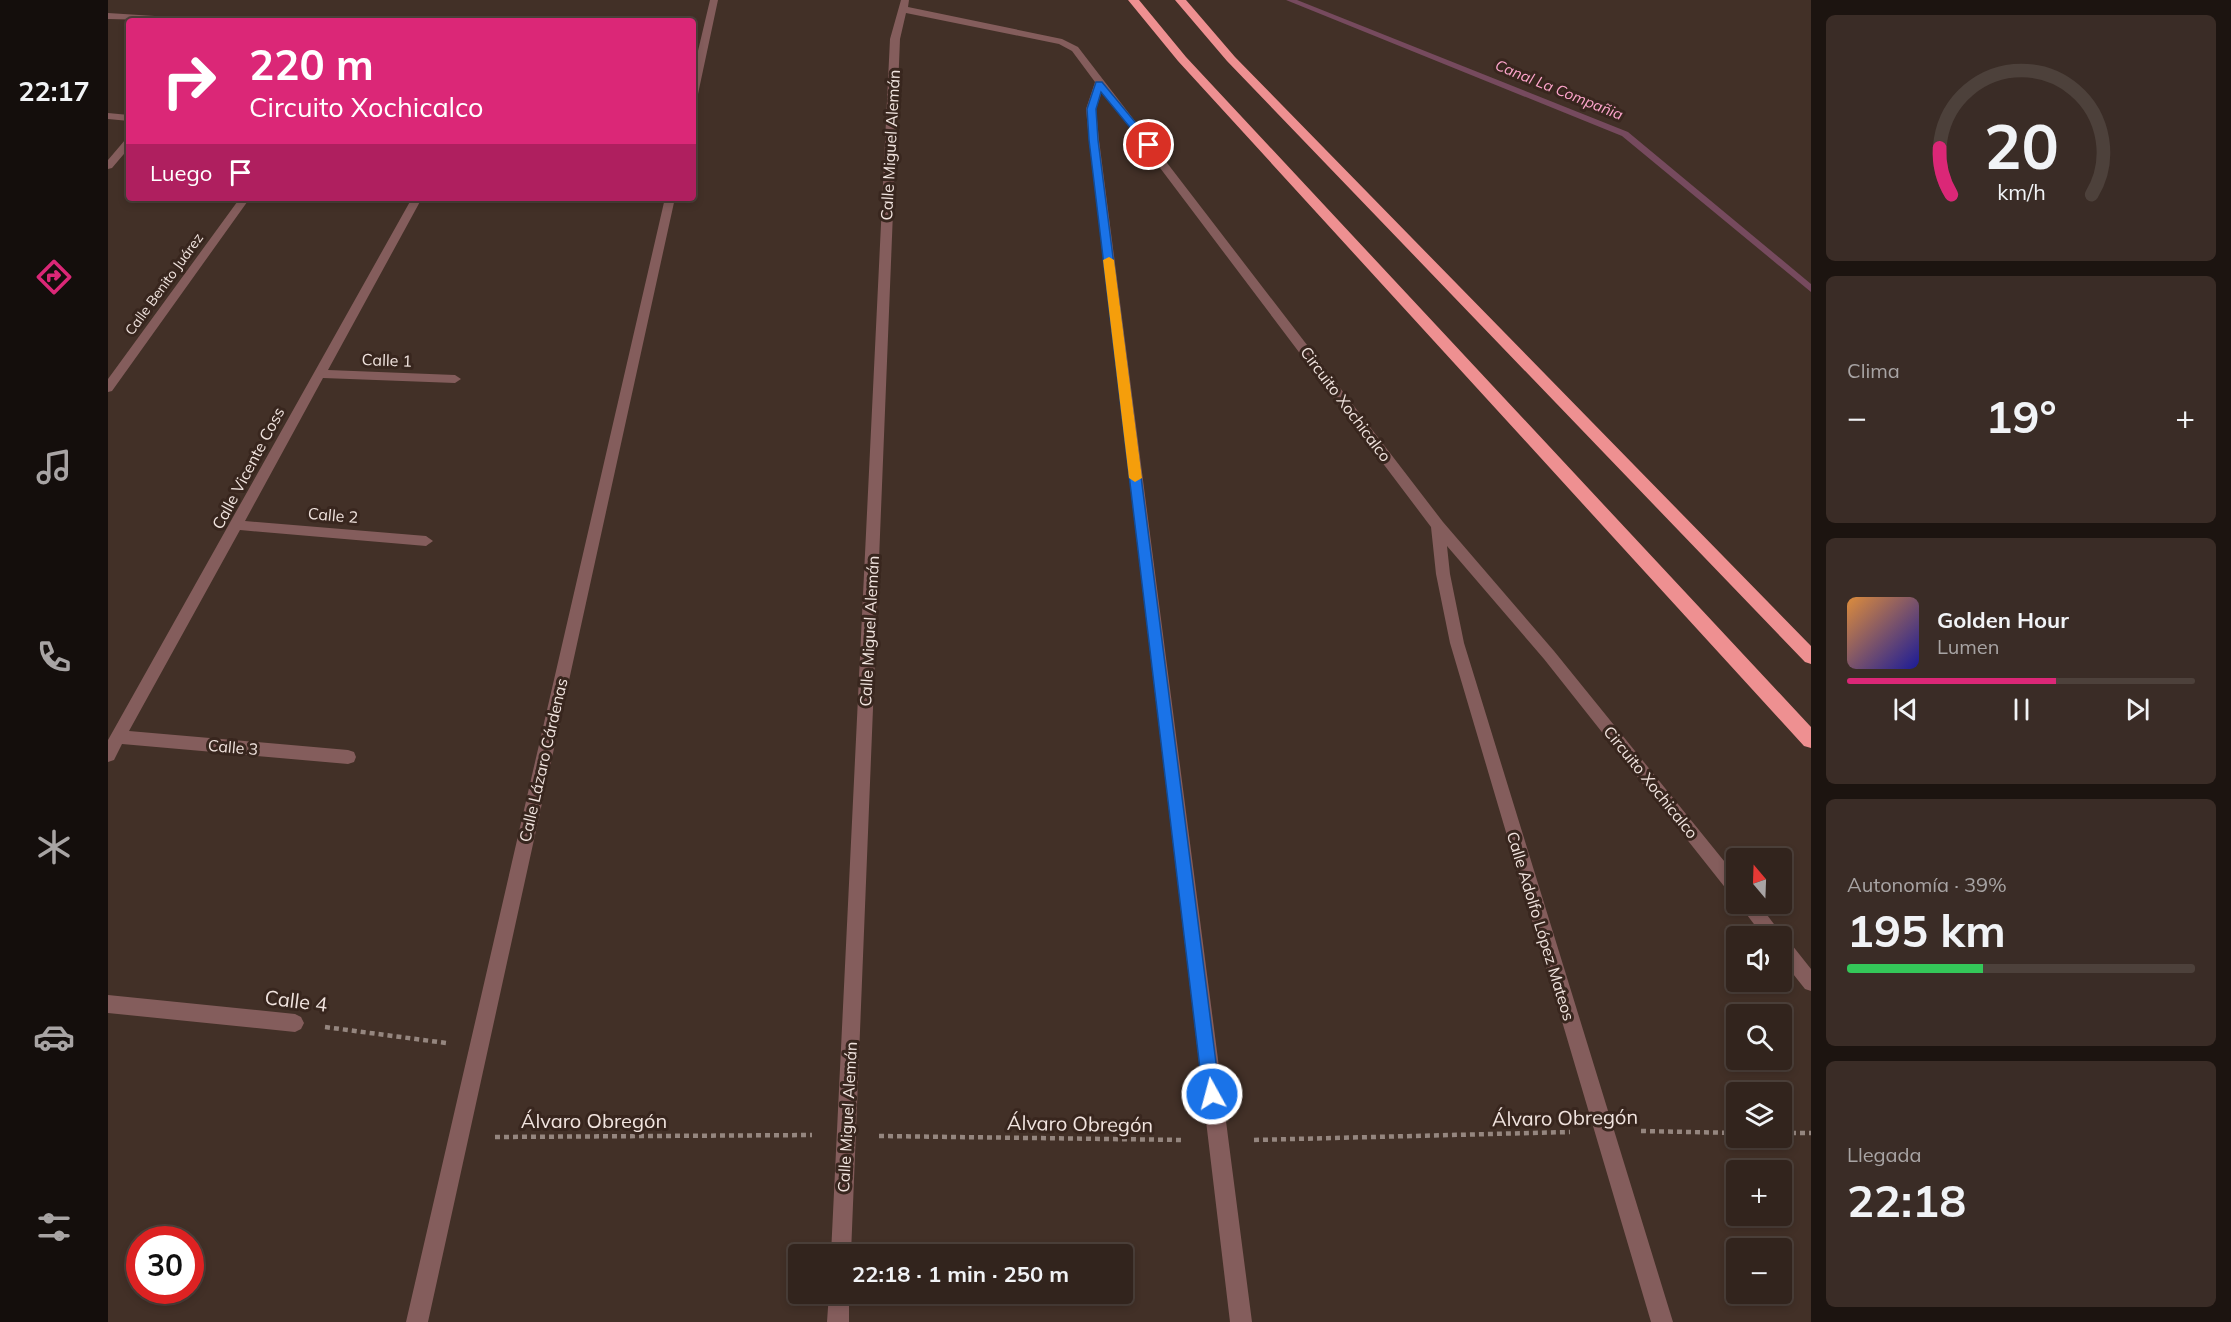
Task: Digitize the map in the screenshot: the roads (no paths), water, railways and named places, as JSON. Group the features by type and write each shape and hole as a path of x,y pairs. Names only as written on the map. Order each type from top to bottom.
{"highway":[{"path":"1133,0 1182,58 1811,740"},
{"path":"1180,0 1231,59 1811,657"}],"street":[{"path":"696,81 714,0"},
{"name":"Circuito Xochicalco","path":"904,4 1062,42 1080,56 1099,84 1149,145 1438,526 1550,656 1726,876"},
{"name":"Calle Miguel Alemán","path":"841,1244 894,51 897,24 904,4"},
{"path":"108,16 139,18"},
{"path":"1099,84 1091,109 1094,140 1241,1322"},
{"path":"108,116 126,118"},
{"path":"108,166 126,145"},
{"name":"Calle Benito Juárez","path":"108,388 243,201"},
{"name":"Calle Vicente Coss","path":"108,755 415,201"},
{"name":"Calle Lázaro Cárdenas","path":"417,1322 669,201"},
{"name":"Calle 1","path":"318,374 455,379"},
{"name":"Calle 2","path":"237,525 426,541"},
{"name":"Calle Adolfo López Mateos","path":"1438,526 1443,574 1457,643 1602,1131 1662,1322"},
{"name":"Calle 3","path":"118,737 348,757"},
{"path":"1756,914 1766,926"},
{"path":"1792,959 1811,983"},
{"name":"Calle 4","path":"108,1004 294,1023"},
{"path":"838,1322 839,1304"}],"waterway":[{"name":"Canal La Compañia","path":"1290,0 1625,134 1811,289"}]}
